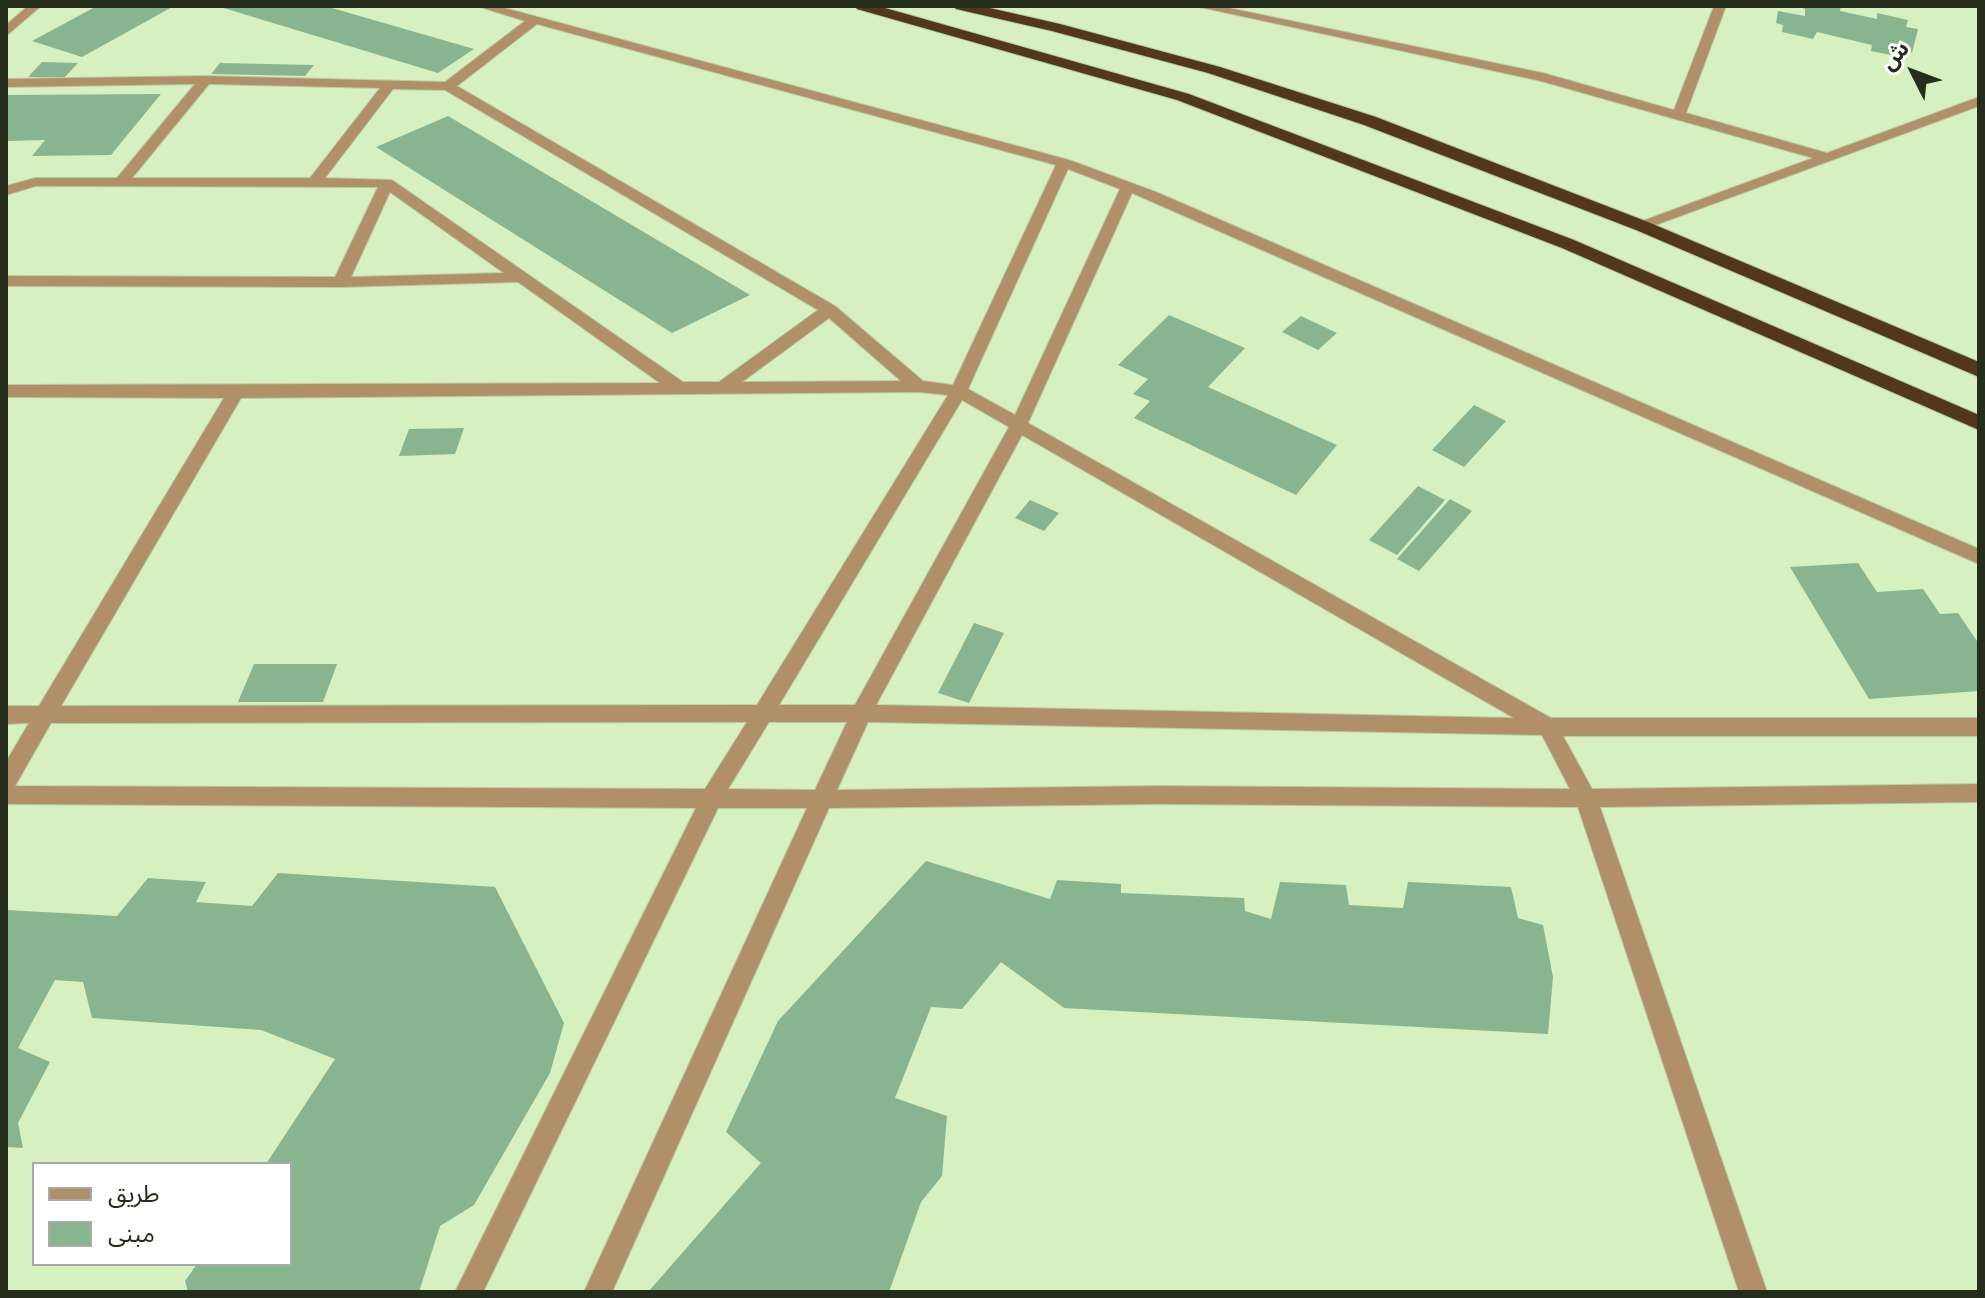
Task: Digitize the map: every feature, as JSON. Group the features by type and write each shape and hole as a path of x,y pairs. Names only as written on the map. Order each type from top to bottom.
{"highway":[{"path":"862,6 1183,97 1568,244 1979,423"},
{"path":"961,6 1055,27 1214,70 1370,121 1642,226 1979,370"}],"street":[{"path":"6,32 35,6"},
{"path":"483,6 1064,163 1128,187 1979,557"},
{"path":"1201,6 1543,77 1830,158"},
{"path":"1679,115 1720,6"},
{"path":"448,86 535,20"},
{"path":"6,83 205,80 448,86 829,310 918,386"},
{"path":"121,182 205,80"},
{"path":"314,183 390,84"},
{"path":"1642,226 1979,101"},
{"path":"469,1292 712,797 959,391 1064,163"},
{"path":"6,191 35,182 387,183 681,389"},
{"path":"341,282 387,183"},
{"path":"598,1292 861,713 1019,424 1128,187"},
{"path":"379,200 418,204"},
{"path":"6,281 341,282 519,277"},
{"path":"722,388 829,310"},
{"path":"6,391 918,386 959,391 1548,727 1586,798 1753,1292"},
{"path":"6,781 236,392"},
{"path":"6,715 861,713 1548,727 1979,727"},
{"path":"6,795 824,799 1142,795 1586,798 1979,793"}],"building":[{"path":"97,6 174,6 82,57 32,41"},
{"path":"217,6 325,6 474,49 438,73"},
{"path":"1797,6 1841,6 1840,11 1877,19 1877,13 1908,20 1906,27 1918,29 1912,53 1900,50 1901,57 1871,51 1872,45 1817,32 1813,39 1782,32 1783,25 1776,23 1778,11 1805,16 1805,9"},
{"path":"42,62 78,63 64,78 28,77"},
{"path":"220,63 314,65 305,76 211,74"},
{"path":"161,94 111,155 32,156 45,140 6,141 6,95"},
{"path":"448,116 750,295 672,333 376,147"},
{"path":"1169,315 1245,348 1208,387 1337,445 1296,495 1134,418 1150,401 1133,394 1148,379 1118,365"},
{"path":"1301,316 1337,333 1318,350 1282,332"},
{"path":"1474,405 1506,421 1464,467 1432,450"},
{"path":"464,428 455,454 399,456 409,429"},
{"path":"1418,486 1445,500 1397,555 1369,540"},
{"path":"1450,499 1472,511 1419,571 1397,559"},
{"path":"1030,500 1059,513 1044,531 1015,518"},
{"path":"1858,563 1877,592 1923,589 1940,614 1958,613 1979,644 1979,691 1869,699 1790,567"},
{"path":"974,623 1004,633 969,703 938,693"},
{"path":"254,664 337,664 323,702 238,702"},
{"path":"926,861 1050,899 1057,880 1121,884 1121,893 1244,898 1245,911 1271,919 1280,882 1346,885 1349,905 1403,908 1408,882 1511,887 1518,918 1543,925 1553,977 1548,1034 1064,1008 1001,962 962,1009 931,1007 895,1098 947,1116 942,1176 921,1202 889,1292 648,1292 761,1163 726,1132 778,1021"},
{"path":"278,873 495,887 564,1023 550,1073 474,1205 440,1226 419,1292 188,1292 185,1281 196,1266 292,1266 292,1162 267,1162 335,1059 261,1030 92,1018 83,982 55,980 18,1048 50,1062 18,1123 23,1148 6,1147 6,910 117,916 148,878 206,882 196,902 252,906"}]}
